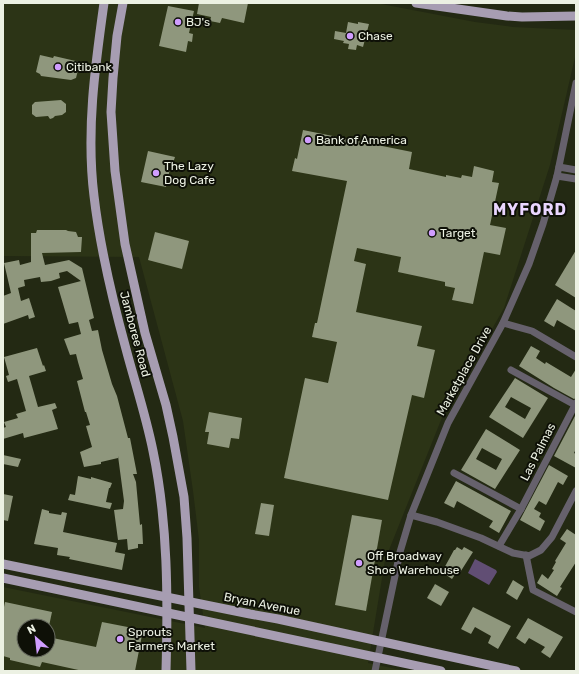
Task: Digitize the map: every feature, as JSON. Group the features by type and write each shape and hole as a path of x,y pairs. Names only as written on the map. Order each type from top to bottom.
{"main road":[{"name":"Jamboree Road","path":"104,3 96,61 91,124 91,161 94,198 106,272 154,451 164,535 166,671"},
{"name":"Jamboree Road","path":"124,3 117,36 111,112 115,171 125,244 145,333 166,405 184,497 188,538 191,671"},
{"path":"416,3 507,16 576,16"},
{"name":"Bryan Avenue","path":"3,564 278,619 516,671"},
{"path":"3,578 442,671"}],"street":[{"name":"Marketplace Drive","path":"375,671 400,552 411,515 448,423 503,323 529,264 543,224 557,176 576,83"},
{"path":"559,167 576,170"},
{"path":"557,176 576,179"},
{"path":"503,323 532,331 576,357"},
{"name":"Las Palmas","path":"499,546 521,509 576,404 511,370"},
{"path":"454,473 521,509"},
{"path":"411,515 437,522 513,553 526,555 535,554 541,550 552,537 576,491"},
{"path":"526,555 532,590 576,612"}],"shaded area":[{"path":"3,3 376,3 475,22 513,27 576,30 576,53 550,165 504,308 443,415 385,560 368,663 406,671 3,671 3,587 205,628 199,587 199,540 183,421 139,257 3,256"},
{"path":"475,559 496,570 497,572 489,585 468,573"}],"building":[{"path":"199,3 248,3 244,23 222,18 220,23 210,21 211,17 197,14"},
{"name":"BJ's","path":"168,6 194,11 189,33 193,34 192,42 188,41 186,52 159,46"},
{"name":"Chase","path":"348,22 369,24 363,47 357,45 356,50 348,49 349,44 343,43 344,41 334,39 335,31 346,33"},
{"name":"Citibank","path":"40,55 53,58 54,56 80,62 76,78 71,80 41,76 36,72"},
{"path":"61,100 66,104 66,112 62,115 55,116 50,119 48,116 36,117 32,114 32,105 35,102"},
{"path":"303,130 412,152 409,169 446,177 446,175 461,178 462,175 472,177 474,166 494,171 492,182 499,183 490,225 506,228 500,255 484,252 473,304 452,300 455,288 445,286 445,282 398,272 401,257 357,248 354,261 366,264 356,312 422,326 417,346 435,350 424,398 412,395 388,500 284,478 305,378 328,383 337,342 312,337 315,323 317,323 347,181 292,171 295,158 297,159"},
{"name":"The Lazy Dog Cafe","path":"148,151 175,157 173,163 171,164 166,187 141,182"},
{"path":"37,230 66,230 76,232 78,237 82,237 81,252 42,253 45,265 69,260 82,268 94,318 89,320 92,331 98,330 102,350 117,396 128,438 130,438 137,474 133,474 136,482 140,525 142,524 143,544 138,544 138,548 128,550 127,539 118,540 114,510 123,509 124,501 118,456 118,458 101,462 101,464 84,467 80,452 92,447 86,426 90,425 77,381 83,379 76,354 70,355 64,339 81,334 78,322 69,324 58,287 81,281 67,271 59,273 60,278 51,281 41,282 40,277 24,280 25,286 18,288 21,301 29,298 35,317 29,319 28,315 3,324 3,296 11,293 4,263 19,260 20,265 31,262 31,233 36,233"},
{"path":"155,232 189,241 182,269 148,260"},
{"path":"576,250 576,298 555,285"},
{"path":"557,299 576,311 576,331 557,320 554,327 544,321"},
{"path":"531,346 540,351 536,358 545,364 546,362 571,377 576,369 576,398 574,399 554,388 519,366"},
{"path":"37,348 46,371 29,376 38,407 55,403 57,408 52,410 58,429 24,438 23,433 3,439 3,428 6,427 4,422 18,418 16,414 26,411 17,379 8,382 6,376 9,375 4,357"},
{"path":"515,378 548,398 523,438 489,417","holes":["511,397 531,408 525,419 505,407"]},
{"path":"209,412 242,418 239,439 231,438 229,448 207,444 209,432 205,432"},
{"path":"576,414 576,449 574,453 576,454 576,468 554,456"},
{"path":"486,429 520,450 495,489 461,470","holes":["482,448 502,459 496,470 476,459"]},
{"path":"3,455 21,459 18,467 3,464"},
{"path":"549,465 568,476 563,485 558,482 546,505 539,501 534,509 541,513 539,517 545,521 540,531 520,520"},
{"path":"78,476 91,479 91,477 112,483 109,488 106,502 112,503 110,509 68,500 70,494 75,495"},
{"path":"456,481 511,511 499,533 489,527 493,521 457,501 454,508 444,503"},
{"path":"3,494 13,496 8,521 3,520"},
{"path":"261,503 274,505 269,536 255,534"},
{"path":"42,509 49,511 49,513 61,515 62,512 67,513 63,532 117,543 115,552 125,554 122,570 69,559 70,557 57,555 58,548 34,544"},
{"name":"Off Broadway Shoe Warehouse","path":"352,515 382,520 366,611 335,605"},
{"path":"567,529 576,535 576,562 560,587 562,588 557,596 537,583 542,574 548,579 554,570 552,569 556,562 555,561 566,543 560,539"},
{"path":"457,547 462,550 464,547 473,552 459,574 456,573 452,579 442,572"},
{"path":"513,580 524,587 517,600 506,593"},
{"path":"435,584 449,592 441,606 427,598"},
{"path":"5,602 52,612 51,618 16,618 16,658 56,658 56,639 96,647 102,622 143,630 135,671 83,671 42,662 40,667 10,660 10,658 3,656 3,612"},
{"path":"473,607 511,626 498,649 488,643 491,636 475,627 471,634 461,629"},
{"path":"528,618 563,637 550,658 541,652 545,647 529,638 525,644 516,638"}],"place":[{"name":"BJ's","path":"178,22"},
{"name":"Chase","path":"350,36"},
{"name":"Citibank","path":"58,67"},
{"name":"Bank of America","path":"308,140"},
{"name":"The Lazy Dog Cafe","path":"156,173"},
{"name":"Target","path":"432,233"},
{"name":"Off Broadway Shoe Warehouse","path":"359,563"},
{"name":"Sprouts Farmers Market","path":"120,639"}],"district":[{"name":"MYFORD","path":"530,209"}]}
